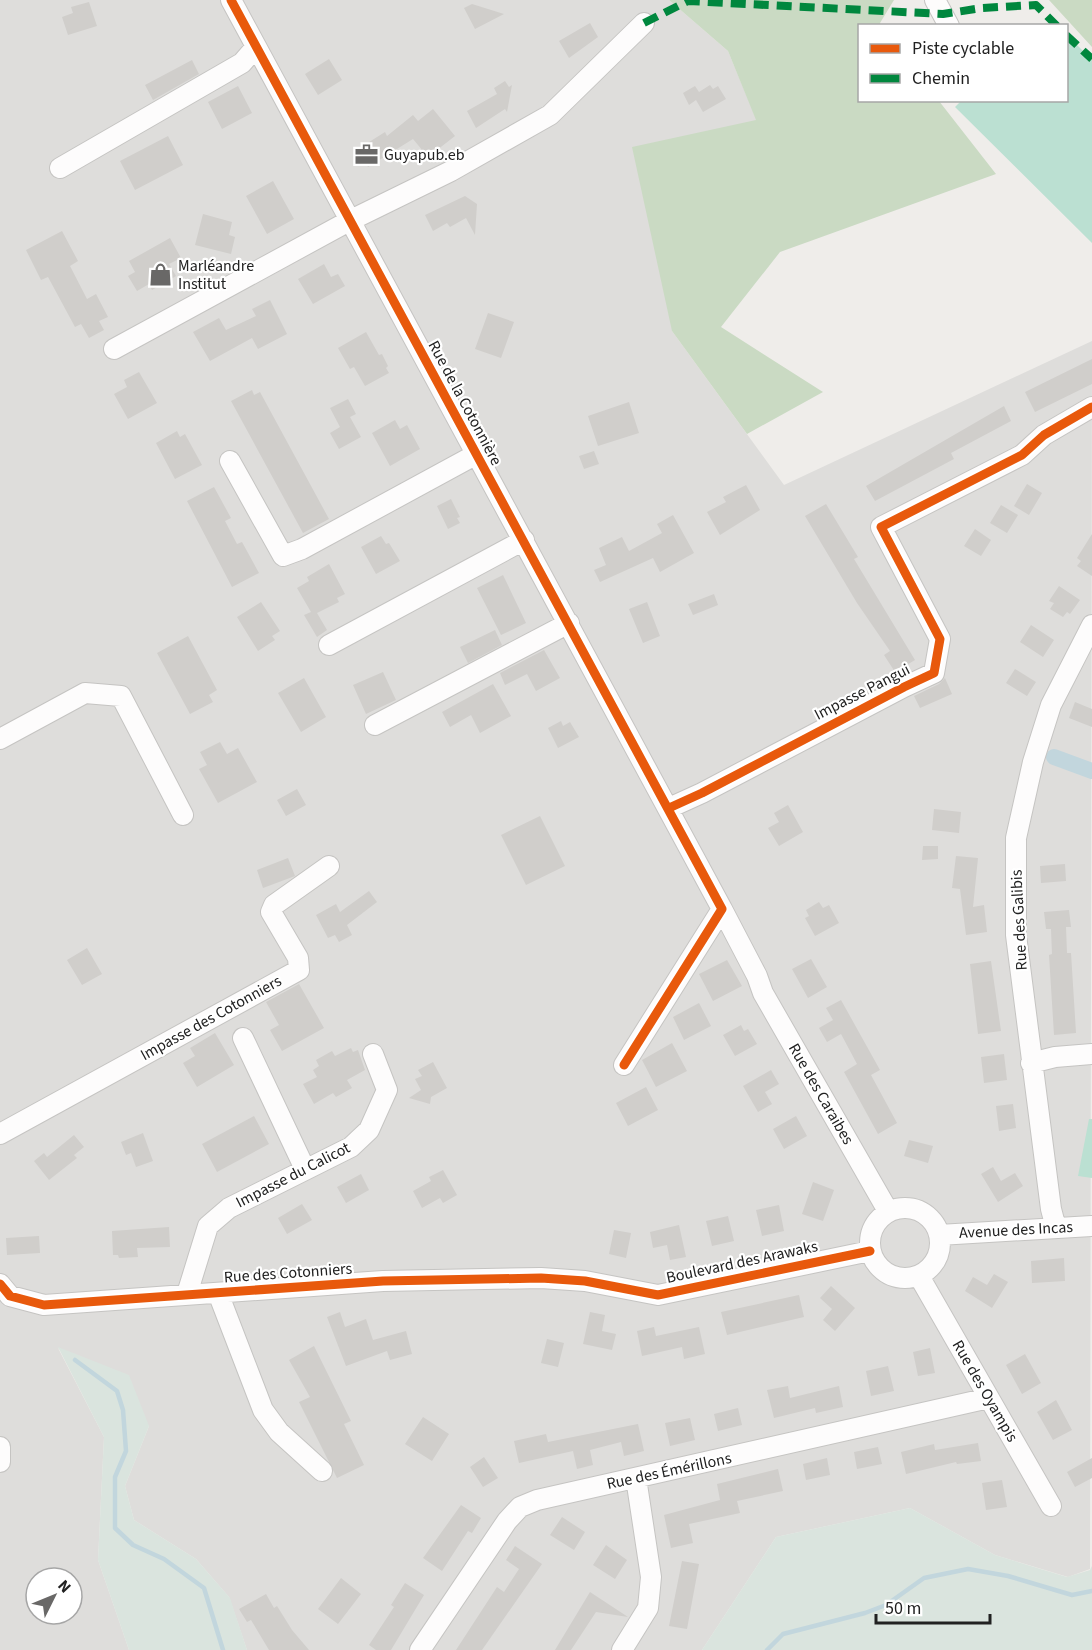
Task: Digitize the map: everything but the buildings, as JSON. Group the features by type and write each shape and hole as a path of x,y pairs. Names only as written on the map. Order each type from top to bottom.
{"street":[{"name":"Rue de la Cotonnière","path":"231,0 722,909"},
{"path":"935,0 948,24"},
{"path":"114,349 350,221 451,171 550,115 644,23"},
{"path":"60,168 242,63 255,48"},
{"name":"Impasse Pangui","path":"672,814 702,794 934,673 939,639 881,527 1022,455 1044,435 1092,407"},
{"path":"230,461 284,556 302,549 475,455"},
{"path":"329,645 524,540"},
{"path":"375,725 569,623"},
{"name":"Rue des Galibis","path":"1056,1228 1051,1209 1031,1063 1016,935 1016,838 1033,762 1051,705 1092,625"},
{"path":"0,740 85,693 121,696 183,815"},
{"name":"Impasse des Cotonniers","path":"0,1134 299,969 298,958 273,919 274,905 329,866"},
{"path":"624,1065 722,909"},
{"name":"Rue des Caraibes","path":"722,909 758,976 763,993 888,1211"},
{"path":"243,1038 304,1169"},
{"name":"Impasse du Calicot","path":"187,1294 208,1226 229,1208 304,1169 351,1148 369,1130 387,1090 373,1054"},
{"path":"1031,1063 1055,1057 1092,1054"},
{"path":"900,1207 913,1208 925,1214 934,1223 939,1235 938,1254 934,1263 919,1276 894,1277 883,1271 875,1262 870,1251 871,1232 880,1216 900,1207"},
{"name":"Avenue des Incas","path":"939,1235 1092,1226"},
{"name":"Boulevard des Arawaks","path":"585,1281 658,1295 870,1251"},
{"name":"Rue des Oyampis","path":"919,1276 1051,1506"},
{"name":"Rue des Cotonniers","path":"0,1284 10,1296 44,1305 383,1281 541,1278 585,1281"},
{"path":"218,1293 263,1410 279,1432 322,1471"},
{"name":"Rue des Émérillons","path":"420,1650 476,1566 520,1507 537,1500 989,1398"},
{"path":"0,1447 0,1462"},
{"path":"622,1650 648,1608 651,1577 636,1478"}],"shaded area":[{"path":"0,0 669,0 728,51 757,121 672,331 784,485 1092,341 1090,1569 1068,1577 995,1555 910,1508 776,1537 702,1650 247,1650 229,1597 196,1559 134,1520 125,1486 149,1426 58,1348 104,1437 98,1560 129,1650 0,1650"},
{"path":"58,1347 129,1375 149,1426 125,1486 134,1520 196,1559 230,1598 247,1650 129,1650 98,1560 104,1437"},
{"path":"910,1508 995,1555 1067,1577 1090,1570 1092,1566 1092,1650 702,1650 776,1537"}],"green space":[{"path":"669,0 894,0 880,24 858,24 858,102 940,102 996,174 780,252 721,327 823,392 747,434 672,331 632,147 756,120 728,51"},
{"path":"1049,0 1092,0 1092,47"},
{"path":"1068,36 1092,60 1092,243 955,107 960,102 1068,102"},
{"path":"1089,1119 1092,1119 1092,1178 1078,1176"}],"waterway":[{"path":"1054,757 1092,771"},
{"path":"75,1360 117,1391 123,1410 126,1451 115,1477 115,1528 133,1545 164,1559 204,1588 223,1650"},
{"path":"767,1650 783,1634 865,1613 886,1605 924,1578 968,1569 1008,1576 1072,1595 1092,1591"}],"marked path":[{"path":"644,23 688,1 943,14 982,8 1036,5 1055,24"},
{"path":"1068,37 1092,59"}],"cycle path":[{"path":"231,0 722,909 624,1065"},
{"path":"669,808 934,673 940,639 881,527 1022,455 1044,435 1092,407"},
{"path":"0,1284 10,1296 44,1305 383,1281 541,1278 585,1281 658,1295 870,1251"}],"place":[{"name":"Guyapub.eb","path":"366,155"},
{"name":"Marléandre Institut","path":"160,275"}]}
